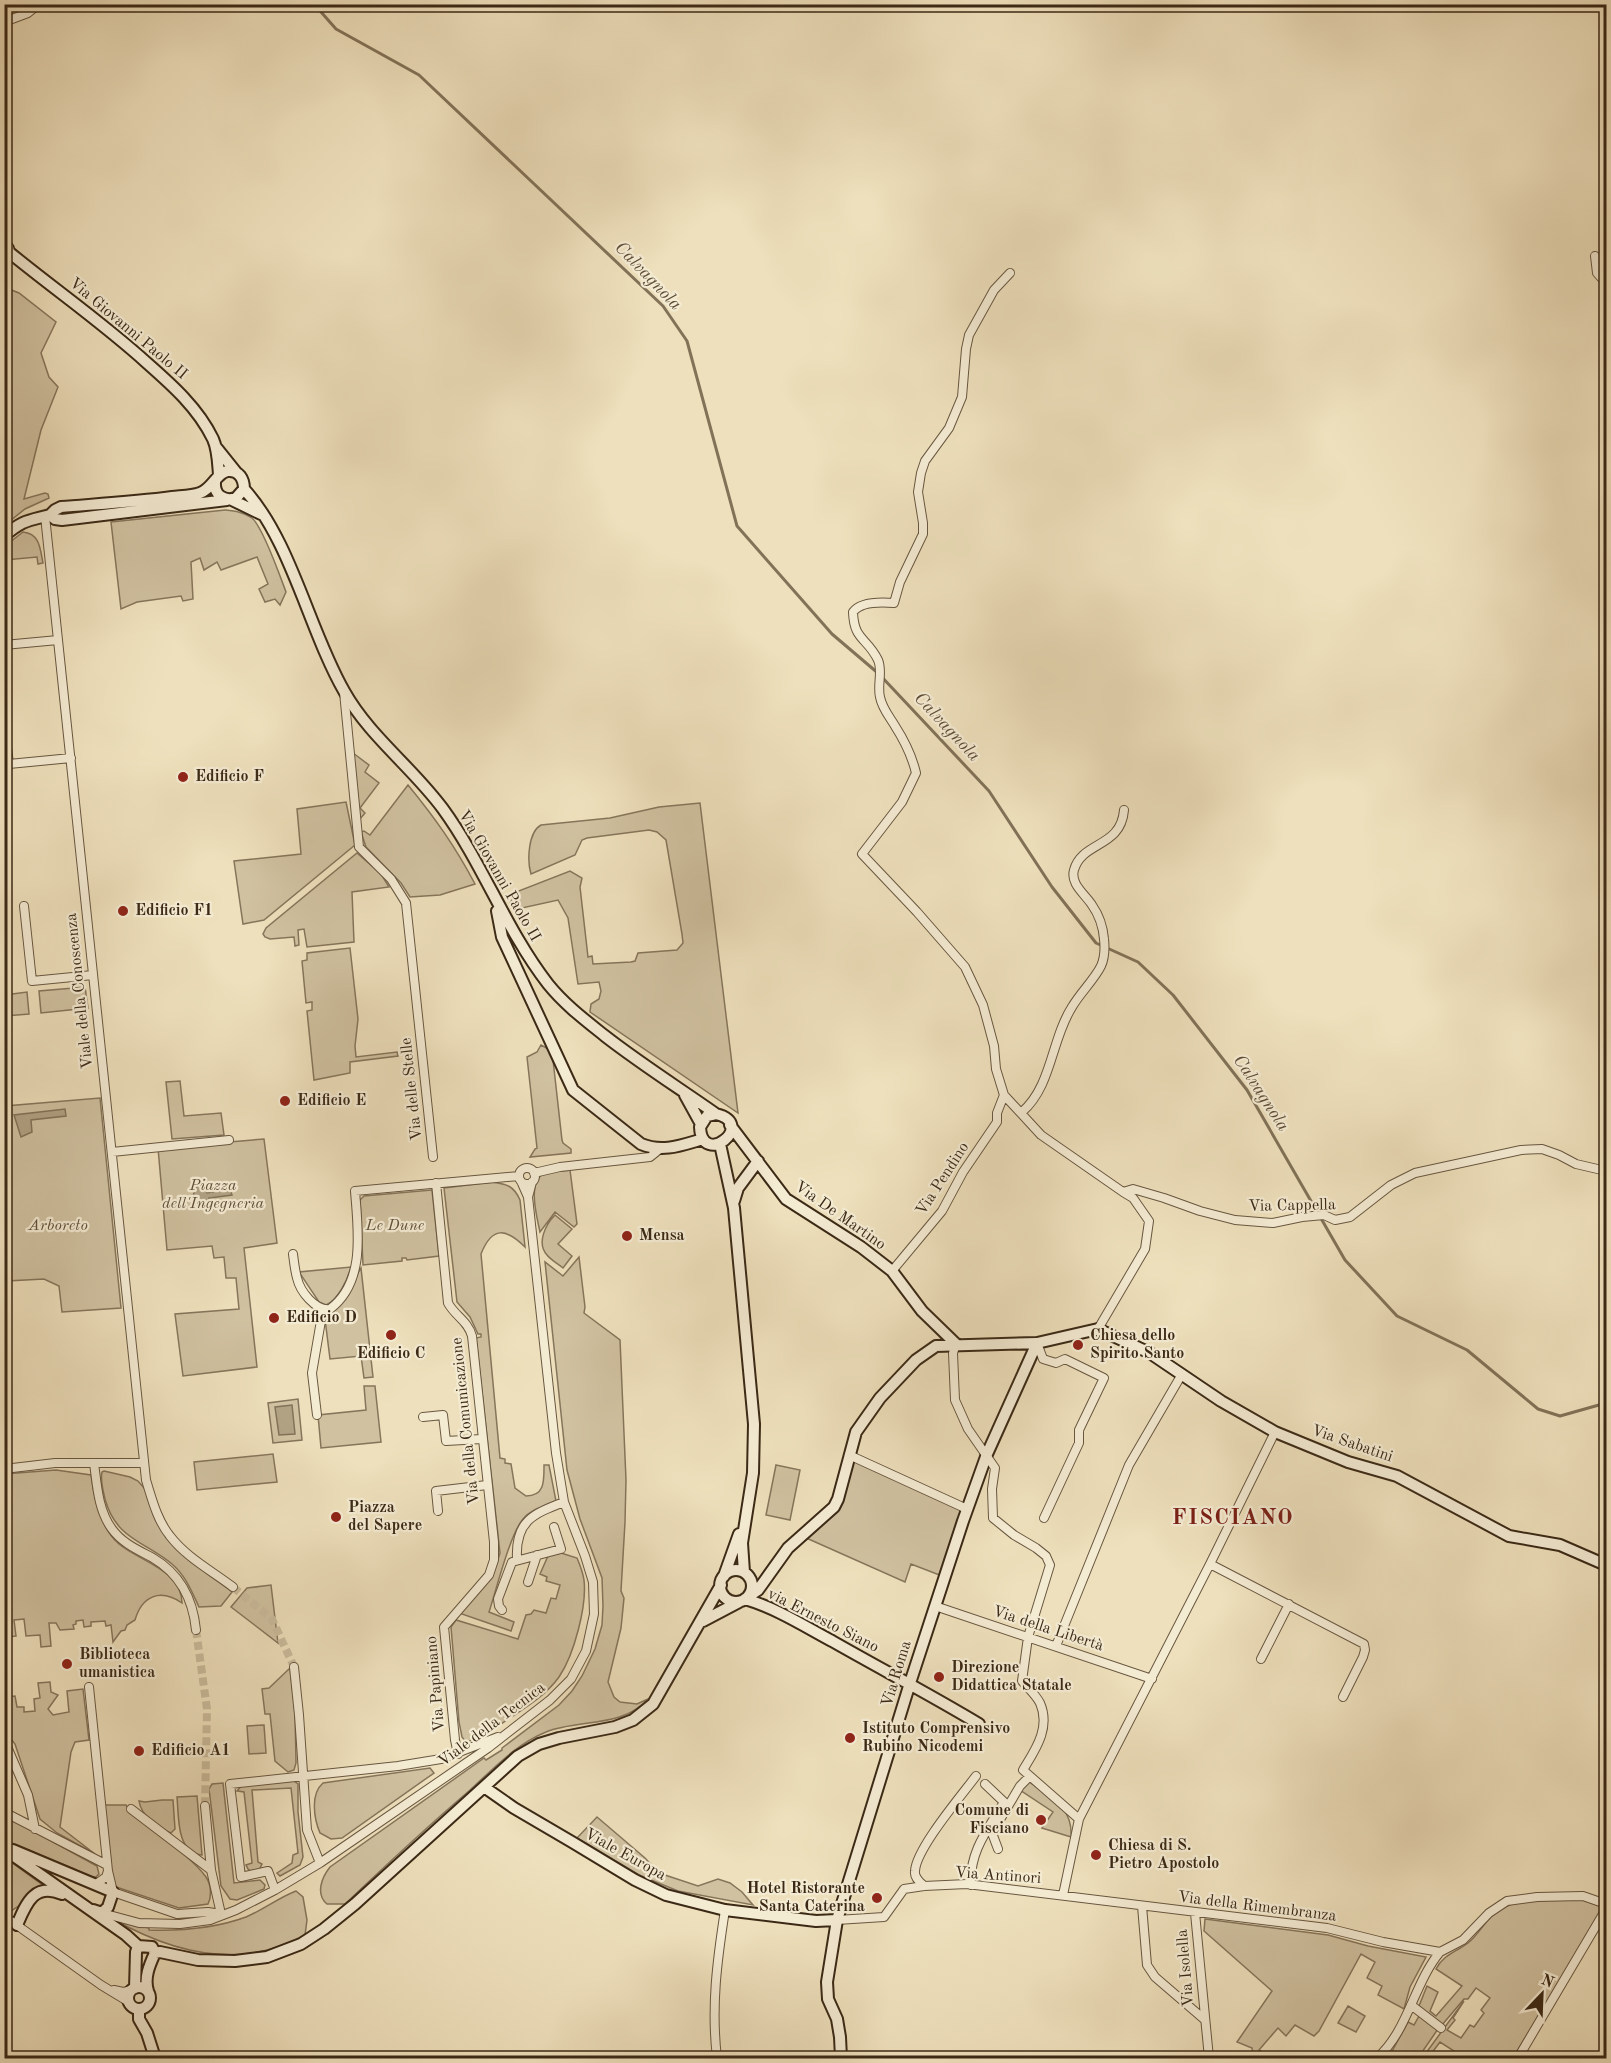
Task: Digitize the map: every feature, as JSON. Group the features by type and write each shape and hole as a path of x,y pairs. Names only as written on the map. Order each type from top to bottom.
{"street":[{"path":"4,22 28,13 39,4"},
{"name":"Via Giovanni Paolo II","path":"5,248 85,310 175,387 198,413 216,447 236,472"},
{"path":"1595,255 1597,273 1606,283"},
{"path":"701,1623 758,1590 788,1548 834,1507 856,1432 880,1398 916,1360 936,1346 1033,1343 1098,1329 1145,1250 1149,1221 1133,1198 1041,1135 1004,1095 996,1069 983,1005 965,967 862,854 902,802 916,773 906,746 886,713 880,697 878,680 880,666 870,645 862,640 855,629 853,612 856,607 871,603 894,603 900,582 923,534 918,492 925,460 949,428 962,397 969,335 994,290 1010,273"},
{"name":"Via Giovanni Paolo II","path":"216,447 217,479"},
{"path":"4,536 30,518 47,516 62,520 230,500 239,496 244,489 243,479 236,472 227,471 200,493 61,507 47,516"},
{"path":"217,479 216,492 223,498 263,514"},
{"name":"Via Giovanni Paolo II","path":"244,489 253,499 276,537 323,648 354,709 442,808 459,832 511,930 548,985 577,1014 618,1046 716,1114"},
{"name":"Viale della Conoscenza","path":"47,516 146,1480 153,1504 170,1536 185,1551 233,1587"},
{"path":"4,645 58,640"},
{"name":"Via delle Stelle","path":"344,692 359,848 391,879 400,890 406,903 433,1157"},
{"path":"4,723 9,764 71,758"},
{"path":"1022,1112 1039,1094 1060,1029 1072,1007 1101,966 1105,947 1100,921 1093,905 1077,886 1073,873 1077,863 1086,853 1118,831 1123,822 1124,810"},
{"path":"494,899 502,937 573,1090 641,1144 660,1149"},
{"path":"24,906 32,981 93,975"},
{"name":"Via Giovanni Paolo II","path":"683,1091 701,1124"},
{"name":"Via Pendino","path":"892,1270 942,1212 963,1172 997,1122 997,1113 1004,1095"},
{"path":"716,1114 725,1118 730,1125 730,1135 720,1144 711,1144 703,1139 700,1131 701,1124 707,1116 716,1114"},
{"name":"Via De Martino","path":"730,1125 786,1199 861,1247 892,1270 922,1311 956,1344"},
{"path":"520,1179 520,1172 525,1168 534,1173 560,1167 650,1157 660,1149 703,1139"},
{"path":"112,1152 229,1140"},
{"path":"720,1144 734,1208 754,1424 753,1473 742,1543 745,1573 752,1584 744,1599"},
{"name":"Via Cappella","path":"1123,1192 1133,1189 1235,1220 1273,1223 1324,1215 1335,1220 1350,1217 1390,1185 1415,1173 1521,1150 1542,1149 1576,1164 1606,1171"},
{"path":"734,1208 738,1188 758,1161"},
{"name":"Viale della Tecnica","path":"528,1197 535,1177 534,1173"},
{"path":"293,1254 296,1278 300,1286 310,1300 323,1309 330,1309 337,1303 351,1280 359,1246 355,1191 436,1183 520,1179 526,1184 532,1182"},
{"name":"Viale della Tecnica","path":"102,1913 139,1923 180,1924 210,1920 236,1910 320,1863 488,1748 550,1700 571,1679 586,1651 594,1614 593,1582 564,1502 556,1453 528,1197 520,1179"},
{"name":"Via della Comunicazione","path":"436,1183 448,1303 454,1314 469,1327 472,1336 494,1542 493,1567 489,1575 454,1615"},
{"path":"317,1415 312,1373 323,1309"},
{"name":"Via Sabatini","path":"1098,1329 1150,1353 1221,1401 1275,1432 1348,1462 1397,1476 1509,1536 1560,1545 1606,1565"},
{"path":"1033,1343 1043,1359 1056,1363 1065,1359 1104,1378 1079,1430 1079,1443 1044,1518"},
{"name":"Via Roma","path":"841,2058 837,2019 828,2000 827,1982 837,1920 910,1683 967,1509 1033,1343"},
{"path":"956,1344 953,1353 955,1400 968,1429 995,1468 992,1489 993,1518 1046,1556 1050,1565 1028,1637 1022,1681 1040,1702 1045,1719 1041,1737 1023,1770 1079,1819"},
{"path":"1056,1646 1129,1466 1182,1374"},
{"path":"423,1417 443,1415 446,1441 482,1438"},
{"path":"1063,1895 1079,1819 1152,1679 1275,1432"},
{"path":"849,1455 967,1509"},
{"path":"94,1462 98,1494 111,1528 121,1539 164,1566 182,1584 194,1612 196,1630"},
{"path":"4,1469 55,1463 144,1463"},
{"path":"438,1511 436,1491 487,1485"},
{"path":"517,1559 517,1546 524,1525 536,1513 564,1502"},
{"path":"155,1953 198,1960 235,1961 267,1957 301,1944 356,1904 518,1756 539,1744 633,1720 653,1704 701,1623 722,1581 745,1521"},
{"path":"502,1610 498,1599 509,1565 517,1559 561,1549 554,1527"},
{"path":"528,1582 537,1554"},
{"path":"1210,1564 1364,1644 1363,1657 1343,1697"},
{"path":"744,1599 731,1601 721,1590 722,1581 730,1572 738,1570 745,1573 762,1573 773,1567"},
{"name":"via Ernesto Siano","path":"744,1599 759,1603 791,1618 980,1724"},
{"path":"1261,1659 1289,1604"},
{"name":"Via della Libertà","path":"935,1606 1152,1679"},
{"name":"Via Papiniano","path":"454,1615 444,1626 456,1754"},
{"path":"294,1667 307,1830 320,1863"},
{"path":"85,1907 102,1913 108,1907 113,1892 108,1868 89,1687"},
{"path":"275,1890 268,1870 241,1877 230,1784 398,1767 441,1759 505,1734"},
{"path":"8,1749 28,1795 35,1829"},
{"path":"437,1782 453,1767 456,1754"},
{"path":"924,1886 916,1878 915,1870 920,1855 976,1776"},
{"path":"998,1849 992,1833 1020,1786 1029,1777"},
{"path":"971,1884 970,1869 976,1850 1005,1802 985,1784"},
{"name":"Viale Europa","path":"484,1787 514,1808 635,1880 666,1894 725,1910 816,1921 837,1920"},
{"path":"4,1848 113,1892 177,1914 208,1912 221,1914 211,1870 205,1806"},
{"path":"131,1809 211,1870"},
{"path":"4,1812 108,1868"},
{"path":"4,1848 138,1946 152,1947 155,1953 147,1974 146,1985 150,1996 147,2033"},
{"path":"96,1884 106,1877 108,1868"},
{"path":"73,1899 70,1887 77,1876"},
{"name":"Via Antinori","path":"837,1920 884,1917 904,1889 924,1886 971,1884 1063,1895"},
{"path":"17,1925 28,1901 34,1895 54,1891 73,1899"},
{"name":"Via della Rimembranza","path":"1063,1895 1327,1928 1373,1940 1440,1952"},
{"path":"1377,2058 1387,2049 1411,2005 1428,1966 1440,1952 1463,1940 1490,1913 1507,1901 1537,1897 1583,1896 1606,1904"},
{"name":"Via Isolella","path":"1142,1906 1145,1957 1149,1968 1155,1977 1204,2020"},
{"path":"1518,2058 1606,1909"},
{"path":"717,2058 713,2025 725,1910"},
{"name":"Via Isolella","path":"1195,1913 1209,2058"},
{"path":"4,1916 133,2007 145,2008 149,2004"},
{"path":"129,2002 129,1994 135,1988 138,1946"},
{"path":"101,1985 123,1992 135,1988 148,1991"},
{"path":"1411,2005 1441,2028"},
{"path":"139,2009 139,2019 147,2033 155,2058"}],"green space":[{"path":"4,287 19,293 56,322 41,353 49,377 58,387 41,430 24,499 45,493 49,498 25,509 5,525"},
{"path":"225,510 249,516 261,531 286,592 280,605 275,599 265,602 259,589 268,584 257,557 221,570 217,562 204,570 200,558 191,562 193,599 183,601 181,596 137,602 121,609 111,522"},
{"path":"23,532 29,533 36,539 43,563 38,564 37,557 5,560 5,546"},
{"path":"353,753 369,765 365,772 379,783 360,808 365,813 360,819"},
{"path":"408,785 444,833 475,884 440,895 410,897 401,883 366,847 361,832 364,831 370,835"},
{"path":"346,802 355,845 264,920 243,924 234,861 301,854 297,809"},
{"path":"700,803 738,1113 590,1012 591,1004 599,999 601,991 599,982 578,984 568,918 558,900 513,910 510,903 516,892 570,871 582,878 580,887 588,957 592,956 593,964 631,962 635,961 638,953 677,950 683,943 682,934 666,840 657,832 649,830 587,838 582,840 575,855 531,874 529,862 531,840 541,825 610,818 659,807"},
{"path":"357,853 381,874 389,887 352,892 354,942 307,947 304,929 298,930 299,945 295,946 294,937 270,939 265,937 263,934 266,928"},
{"path":"350,948 358,1019 356,1057 397,1052 398,1056 350,1062 350,1073 314,1080 307,1011 312,1010 312,1002 306,1003 302,961 307,960 307,953"},
{"path":"85,987 88,1008 41,1013 39,991"},
{"path":"27,992 29,1014 5,1016 5,995"},
{"path":"541,1045 552,1051 562,1140 571,1149 571,1153 530,1157 537,1148 527,1057 537,1052"},
{"path":"180,1081 184,1116 221,1113 224,1135 172,1139 166,1082"},
{"name":"Arboreto","path":"100,1098 121,1308 62,1312 59,1286 44,1279 7,1281 9,1304 5,1304 5,1106"},
{"name":"Piazza dell'Ingegneria","path":"264,1139 277,1243 244,1248 257,1367 183,1376 175,1314 239,1309 236,1278 226,1278 224,1257 214,1258 212,1246 167,1250 158,1148"},
{"path":"570,1170 577,1224 574,1227 555,1212 540,1232 534,1199 536,1183 546,1173"},
{"path":"492,1182 509,1186 518,1195 525,1247 512,1236 500,1233 490,1238 481,1254 500,1458 505,1459 505,1463 511,1464 515,1488 526,1496 540,1490 544,1465 549,1465 556,1501 534,1510 523,1519 508,1549 489,1612 514,1622 511,1631 459,1613 489,1579 500,1553 476,1338 481,1337 481,1334 478,1334 470,1317 457,1302 444,1188"},
{"name":"Le Dune","path":"432,1190 439,1256 407,1260 402,1258 402,1261 363,1265 360,1200 364,1196"},
{"path":"555,1215 572,1229 558,1244 572,1256 563,1268 549,1257 542,1245 548,1223"},
{"path":"579,1257 584,1313 620,1340 626,1480 621,1591 624,1598 621,1628 608,1682 614,1697 620,1702 637,1704 648,1699 626,1715 600,1722 559,1728 525,1743 496,1766 345,1904 327,1904 321,1895 321,1885 330,1867 484,1758 486,1760 502,1750 559,1705 582,1676 595,1649 602,1625 602,1578 580,1519 567,1470 545,1262 563,1276"},
{"path":"351,1267 338,1294 326,1305 319,1302 299,1272"},
{"path":"361,1268 373,1377 364,1378 361,1356 330,1359 325,1319 344,1297"},
{"path":"364,1386 375,1386 381,1442 321,1448 318,1415 366,1410"},
{"path":"298,1399 302,1440 273,1443 268,1403"},
{"path":"273,1454 277,1482 197,1490 194,1462"},
{"path":"851,1454 965,1505 942,1576 911,1564 905,1582 804,1537 834,1512"},
{"path":"776,1465 800,1470 790,1520 766,1515"},
{"path":"56,1470 91,1475 99,1512 107,1530 127,1550 167,1574 175,1582 182,1603 174,1598 159,1595 147,1600 135,1620 121,1631 113,1642 111,1625 106,1626 105,1621 91,1622 91,1626 84,1627 83,1620 76,1621 73,1625 74,1629 60,1630 56,1623 49,1623 51,1646 41,1647 40,1635 26,1636 24,1619 14,1620 16,1636 5,1637 4,1474"},
{"path":"104,1471 130,1477 138,1481 145,1489 161,1529 232,1592 221,1606 199,1607 188,1584 177,1569 162,1556 132,1538 116,1523 105,1499 101,1478"},
{"path":"561,1553 577,1558 584,1577 581,1616 565,1668 554,1683 536,1700 489,1732 466,1742 462,1737 459,1722 451,1627 456,1620 518,1639 526,1615 531,1614 534,1610 546,1613 551,1598 556,1599 560,1585 546,1581 547,1577 540,1574 548,1556"},
{"path":"271,1585 278,1643 231,1607 247,1588"},
{"path":"290,1668 295,1712 296,1763 294,1770 288,1772 275,1761 270,1714 265,1714 262,1689 269,1688"},
{"path":"50,1682 51,1692 58,1695 48,1709 53,1715 69,1712 67,1691 83,1689 89,1740 75,1742 71,1752 60,1827 95,1854 57,1833 40,1819 15,1744 11,1739 5,1737 4,1683 6,1697 15,1696 17,1707 24,1707 24,1712 35,1711 34,1699 40,1698 38,1683"},
{"path":"264,1725 266,1753 249,1754 247,1726"},
{"path":"430,1768 434,1773 342,1838 331,1839 320,1833 316,1821 315,1800 316,1793 323,1783"},
{"path":"291,1779 298,1784 298,1812 303,1857 300,1865 280,1876 277,1873 292,1863 293,1855 298,1853 291,1788 252,1790 258,1862 262,1864 254,1873 246,1865 252,1863 244,1792 237,1791 243,1784"},
{"path":"1028,1781 1052,1798 1064,1810 1071,1826 1071,1837 1042,1828 1053,1812 1020,1790"},
{"path":"223,1783 234,1883 260,1880 265,1885 264,1889 237,1900 230,1899 221,1886 209,1789 212,1784"},
{"path":"197,1796 202,1855 187,1848 180,1833 178,1814 177,1797"},
{"path":"173,1800 175,1829 171,1833 150,1820 139,1801"},
{"path":"105,1805 126,1805 131,1813 200,1869 209,1883 208,1904 179,1908 116,1887 107,1847"},
{"path":"4,1815 97,1866 99,1874 93,1877 12,1843 5,1838"},
{"path":"597,1817 659,1873 698,1886 718,1879 730,1883 753,1905 678,1891 639,1875 577,1838"},
{"path":"4,1857 44,1886 26,1896 20,1905 11,1911 5,1907"},
{"path":"296,1891 303,1897 307,1920 305,1935 281,1946 256,1952 232,1955 183,1948 159,1941 113,1919 149,1928 149,1930 211,1926 246,1917"},
{"path":"1583,1897 1605,1905 1513,2058 1450,2058 1454,2051 1440,2042 1428,2058 1423,2057 1464,2001 1453,2018 1455,2020 1447,2030 1461,2038 1470,2025 1474,2027 1484,2013 1481,2010 1490,1998 1476,1988 1468,1999 1464,1999 1442,2025 1419,2006 1427,1986 1438,1992 1430,2011 1436,2016 1462,1986 1436,1969 1442,1960 1468,1943 1493,1915 1503,1908 1536,1899"},
{"path":"1205,1919 1328,1935 1368,1946 1426,1957 1410,1987 1404,2009 1378,1995 1382,1986 1367,1978 1375,1962 1361,1954 1319,2031 1314,2036 1295,2025 1286,2036 1278,2028 1259,2050 1274,2058 1253,2058 1252,2048 1237,2042 1272,1991 1204,1931"},
{"path":"1348,2006 1365,2016 1356,2032 1338,2023"},
{"path":"1419,2016 1438,2029 1418,2058 1385,2058 1391,2053 1408,2022 1414,2025"}],"shaded area":[{"path":"65,1109 66,1116 31,1120 32,1132 21,1137 14,1115"},
{"path":"203,1181 207,1193 230,1189 232,1195 209,1198 213,1209 200,1208 195,1201 194,1194 196,1187"},
{"path":"292,1405 295,1434 279,1435 275,1407"}],"waterway":[{"name":"Calvagnola","path":"314,4 336,29 419,75 663,306 687,341 737,526 832,634 879,674 989,791 1052,887 1096,943 1138,962 1173,995 1247,1090 1345,1260 1397,1316 1467,1350 1538,1409 1560,1416 1606,1403"}],"tunnel":[{"path":"233,1587 272,1619 294,1667"},
{"path":"196,1630 207,1709 205,1806"}],"place":[{"name":"Edificio F","path":"183,777"},
{"name":"Edificio F1","path":"123,911"},
{"name":"Edificio E","path":"285,1101"},
{"name":"Mensa","path":"627,1236"},
{"name":"Edificio D","path":"274,1318"},
{"name":"Edificio C","path":"391,1335"},
{"name":"Chiesa dello Spirito Santo","path":"1078,1345"},
{"name":"Piazza del Sapere","path":"336,1517"},
{"name":"Biblioteca umanistica","path":"67,1664"},
{"name":"Direzione Didattica Statale","path":"939,1677"},
{"name":"Istituto Comprensivo Rubino Nicodemi","path":"850,1738"},
{"name":"Edificio A1","path":"139,1751"},
{"name":"Comune di Fisciano","path":"1041,1820"},
{"name":"Chiesa di S. Pietro Apostolo","path":"1096,1855"},
{"name":"Hotel Ristorante Santa Caterina","path":"877,1898"}],"district":[{"name":"FISCIANO","path":"1233,1518"}]}
